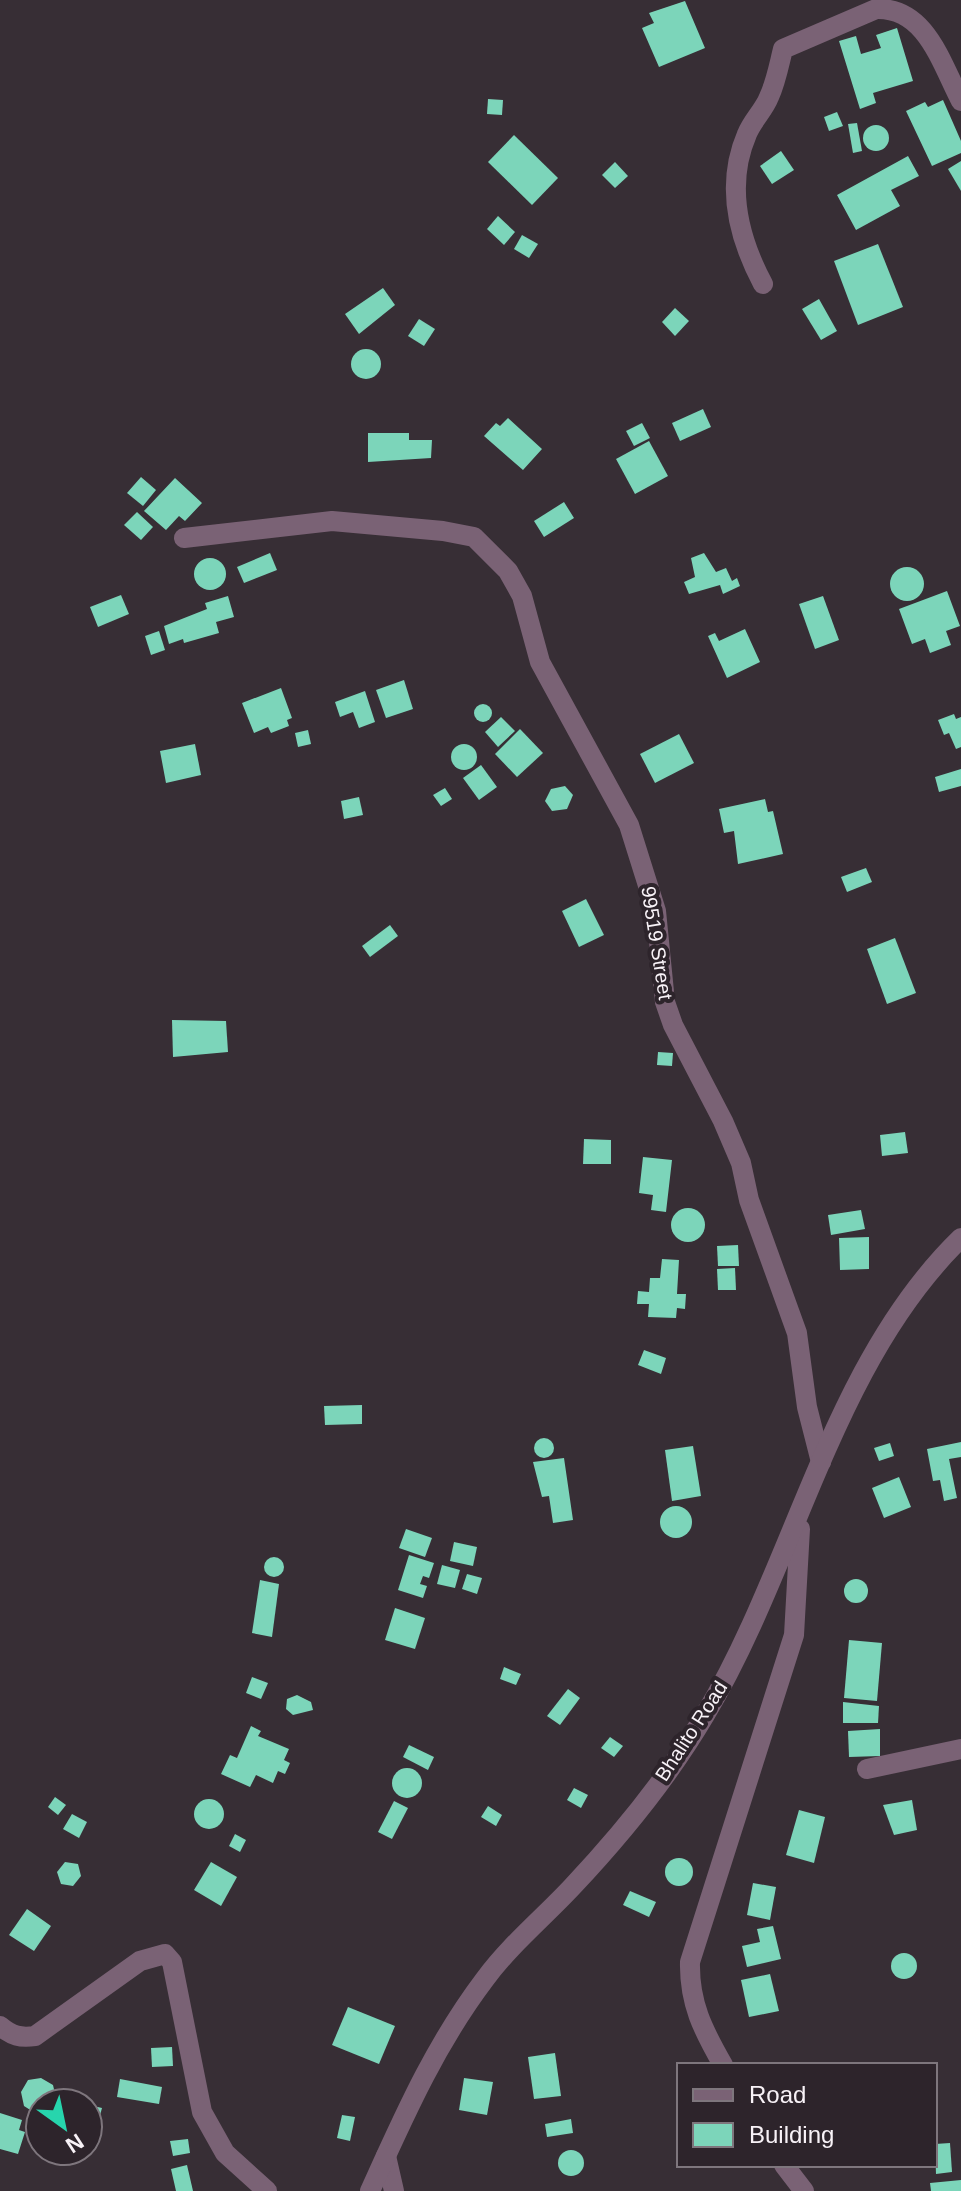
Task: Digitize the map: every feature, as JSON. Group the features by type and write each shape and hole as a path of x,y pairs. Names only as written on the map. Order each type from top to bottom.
{"street":[{"path":"763,284 751,260 736,204 736,171 747,134 769,97 783,49 876,9 906,13 918,22 961,101"},
{"name":"99519 Street","path":"184,538 332,521 474,537 508,571 519,587 540,662 629,825 656,911 665,1002 673,1025 723,1121 741,1163 749,1200 797,1333 807,1407 821,1462"},
{"name":"Bhalito Road","path":"370,2191 433,2056 487,1977 624,1826 705,1716 739,1655 821,1462 862,1377 925,1276 961,1238"},
{"path":"722,2063 694,2008 689,1991 690,1962 794,1635 800,1516"},
{"path":"867,1769 961,1749"},
{"path":"0,2026 9,2034 35,2036 140,1961 165,1954 174,1973 202,2112 225,2153 267,2191"},
{"path":"386,2156 394,2191"},
{"path":"786,2167 804,2191"}],"building":[{"path":"685,1 705,48 659,67 642,28 654,23 649,13"},
{"path":"897,28 913,81 873,93 876,103 860,109 839,41 856,36 861,54 881,48 876,35"},
{"path":"488,99 503,100 502,115 487,114"},
{"path":"943,100 961,141 961,153 932,166 906,111 925,102 928,107"},
{"path":"837,112 843,126 829,131 824,117"},
{"path":"857,123 862,151 853,153 848,124"},
{"path":"876,125 885,129 889,138 885,147 876,151 867,147 863,138 867,129"},
{"path":"514,135 558,178 532,205 488,162"},
{"path":"781,151 794,170 772,184 760,166"},
{"path":"908,156 919,176 891,190 900,206 856,230 837,195"},
{"path":"961,161 961,191 948,169"},
{"path":"615,162 628,176 615,188 602,175"},
{"path":"498,216 515,232 504,245 487,229"},
{"path":"522,235 538,244 529,258 514,249"},
{"path":"878,244 903,307 858,325 834,261"},
{"path":"383,288 395,305 359,334 345,314"},
{"path":"819,299 837,331 821,340 802,309"},
{"path":"675,308 689,321 675,336 662,322"},
{"path":"419,319 435,329 424,346 408,336"},
{"path":"366,349 377,353 381,364 377,375 366,379 355,375 351,364 355,353"},
{"path":"703,409 711,427 680,441 672,423"},
{"path":"508,418 542,449 523,470 484,436 496,423 500,426"},
{"path":"642,423 650,438 634,446 626,431"},
{"path":"368,433 409,433 409,440 432,440 431,458 368,462"},
{"path":"649,441 668,476 635,494 616,459"},
{"path":"141,477 156,490 143,506 127,493"},
{"path":"175,478 202,503 185,521 179,516 166,530 144,511"},
{"path":"564,502 574,518 544,537 534,521"},
{"path":"137,512 153,527 141,540 124,525"},
{"path":"270,553 277,570 244,583 237,567"},
{"path":"704,553 716,572 726,568 732,581 737,578 740,586 723,594 720,585 689,594 684,582 695,577 691,558"},
{"path":"210,558 221,563 226,574 221,585 210,590 199,585 194,574 199,563"},
{"path":"907,567 919,572 924,584 919,596 907,601 895,596 890,584 895,572"},
{"path":"947,591 960,626 946,631 951,645 930,653 925,639 912,644 899,609"},
{"path":"121,595 129,614 98,627 90,607"},
{"path":"228,596 234,617 216,622 219,633 169,644 164,626 207,609 205,603"},
{"path":"823,596 839,640 815,649 799,604"},
{"path":"745,629 760,662 727,678 708,636 715,633 719,641"},
{"path":"159,631 165,650 151,655 145,636"},
{"path":"404,680 413,709 386,718 376,690"},
{"path":"281,688 292,718 287,720 289,726 271,733 268,727 254,733 242,703"},
{"path":"365,691 375,722 359,728 353,712 340,717 335,702"},
{"path":"479,704 487,704 492,713 490,720 479,722 474,717 474,709"},
{"path":"954,714 956,719 961,717 961,747 956,749 949,733 944,735 938,720"},
{"path":"501,717 515,731 498,747 485,732"},
{"path":"520,729 543,753 517,777 495,754"},
{"path":"308,730 311,744 298,747 295,733"},
{"path":"679,734 694,763 655,783 640,754"},
{"path":"195,744 201,775 166,783 160,751"},
{"path":"464,744 473,748 477,757 473,766 464,770 455,766 451,757 455,748"},
{"path":"481,765 497,787 479,800 463,778"},
{"path":"961,769 961,786 939,792 935,777"},
{"path":"565,786 573,795 567,809 552,811 545,801 551,789"},
{"path":"445,788 452,799 441,806 433,795"},
{"path":"359,797 363,815 344,819 341,801"},
{"path":"765,799 768,812 773,811 783,854 738,864 734,831 724,833 719,809"},
{"path":"866,868 872,882 847,892 841,877"},
{"path":"586,899 604,935 579,947 562,911"},
{"path":"390,925 398,936 370,957 362,946"},
{"path":"895,938 916,993 887,1004 867,949"},
{"path":"172,1020 226,1021 228,1052 173,1057"},
{"path":"658,1052 673,1053 672,1066 657,1065"},
{"path":"905,1132 908,1153 882,1156 880,1135"},
{"path":"584,1139 611,1140 611,1164 583,1164"},
{"path":"643,1157 672,1160 666,1212 651,1210 653,1195 639,1193"},
{"path":"688,1208 700,1213 705,1225 700,1237 688,1242 676,1237 671,1225 676,1213"},
{"path":"861,1210 865,1229 831,1235 828,1215"},
{"path":"869,1237 869,1269 840,1270 839,1238"},
{"path":"738,1245 739,1266 718,1266 717,1246"},
{"path":"662,1259 679,1260 677,1294 686,1294 685,1309 677,1308 676,1318 648,1317 649,1304 637,1304 638,1291 649,1292 650,1278 660,1278"},
{"path":"735,1268 736,1290 718,1290 717,1269"},
{"path":"644,1350 666,1358 661,1374 638,1365"},
{"path":"362,1405 362,1424 325,1425 324,1406"},
{"path":"544,1438 551,1441 554,1448 551,1455 544,1458 537,1455 534,1448 537,1441"},
{"path":"961,1442 961,1457 949,1459 957,1498 944,1501 940,1480 933,1481 927,1449"},
{"path":"890,1443 894,1456 879,1461 874,1448"},
{"path":"693,1446 701,1496 672,1501 665,1450"},
{"path":"564,1458 573,1520 553,1523 549,1496 542,1497 533,1462"},
{"path":"899,1477 911,1507 884,1518 872,1488"},
{"path":"676,1506 687,1511 692,1522 687,1533 676,1538 665,1533 660,1522 665,1511"},
{"path":"406,1529 432,1538 425,1557 399,1548"},
{"path":"454,1542 477,1547 473,1566 450,1561"},
{"path":"409,1555 434,1563 429,1578 423,1576 420,1584 427,1586 423,1598 398,1590"},
{"path":"270,1557 278,1557 284,1567 278,1577 270,1577 264,1571 264,1563"},
{"path":"442,1565 460,1570 455,1588 437,1584"},
{"path":"467,1574 482,1578 477,1594 462,1589"},
{"path":"856,1579 867,1586 868,1591 861,1602 856,1603 845,1596 844,1591 851,1580"},
{"path":"260,1580 279,1584 272,1637 252,1633"},
{"path":"395,1608 425,1618 415,1649 385,1640"},
{"path":"849,1640 882,1643 877,1701 844,1698"},
{"path":"504,1667 521,1674 516,1685 500,1679"},
{"path":"252,1677 268,1683 261,1699 246,1693"},
{"path":"568,1689 580,1698 560,1725 547,1716"},
{"path":"297,1695 311,1702 313,1710 293,1715 286,1709 287,1699"},
{"path":"843,1702 879,1706 878,1723 843,1723"},
{"path":"251,1726 261,1731 258,1736 289,1749 284,1760 290,1763 285,1774 278,1771 273,1783 256,1775 250,1787 221,1774 230,1755 237,1758"},
{"path":"880,1729 880,1756 849,1757 848,1731"},
{"path":"610,1737 623,1746 614,1757 601,1748"},
{"path":"409,1745 434,1757 428,1770 403,1757"},
{"path":"407,1768 413,1769 421,1777 421,1789 413,1797 407,1798 401,1797 393,1789 392,1783 393,1777 401,1769"},
{"path":"574,1788 588,1795 581,1808 567,1800"},
{"path":"55,1797 66,1805 58,1815 48,1807"},
{"path":"209,1799 215,1800 223,1808 223,1820 215,1828 209,1829 203,1828 195,1820 194,1814 195,1808 203,1800"},
{"path":"912,1800 917,1830 894,1835 883,1805"},
{"path":"394,1801 408,1808 392,1839 378,1832"},
{"path":"488,1806 502,1815 496,1826 481,1817"},
{"path":"799,1810 825,1817 814,1863 786,1855"},
{"path":"72,1814 87,1822 79,1838 63,1829"},
{"path":"235,1834 246,1840 240,1852 229,1846"},
{"path":"679,1858 689,1862 693,1872 689,1882 679,1886 669,1882 665,1872 669,1862"},
{"path":"65,1862 78,1864 81,1876 73,1886 61,1884 57,1872"},
{"path":"211,1862 237,1877 221,1906 194,1890"},
{"path":"753,1883 776,1887 770,1920 747,1915"},
{"path":"630,1891 656,1902 649,1917 623,1905"},
{"path":"27,1909 51,1926 34,1951 9,1935"},
{"path":"773,1926 781,1959 747,1967 742,1946 760,1942 757,1929"},
{"path":"904,1953 913,1957 917,1966 913,1975 904,1979 895,1975 891,1966 895,1957"},
{"path":"770,1974 779,2011 749,2017 741,1980"},
{"path":"348,2007 395,2026 379,2064 332,2045"},
{"path":"172,2047 173,2066 152,2067 151,2048"},
{"path":"555,2053 561,2096 534,2099 528,2057"},
{"path":"41,2078 53,2087 24,2087 24,2106 21,2092 28,2080"},
{"path":"464,2078 493,2082 487,2115 459,2110"},
{"path":"120,2079 162,2087 159,2104 117,2097"},
{"path":"0,2113 22,2120 19,2130 24,2132 24,2135 18,2154 0,2149"},
{"path":"342,2115 355,2117 350,2141 337,2138"},
{"path":"571,2119 573,2133 547,2137 545,2124"},
{"path":"188,2139 190,2153 173,2156 170,2141"},
{"path":"950,2143 952,2172 936,2174 937,2144"},
{"path":"571,2150 580,2154 584,2163 580,2172 571,2176 562,2172 558,2163 562,2154"},
{"path":"187,2165 193,2191 176,2191 171,2169"},
{"path":"961,2180 961,2191 931,2191 930,2183"}]}
